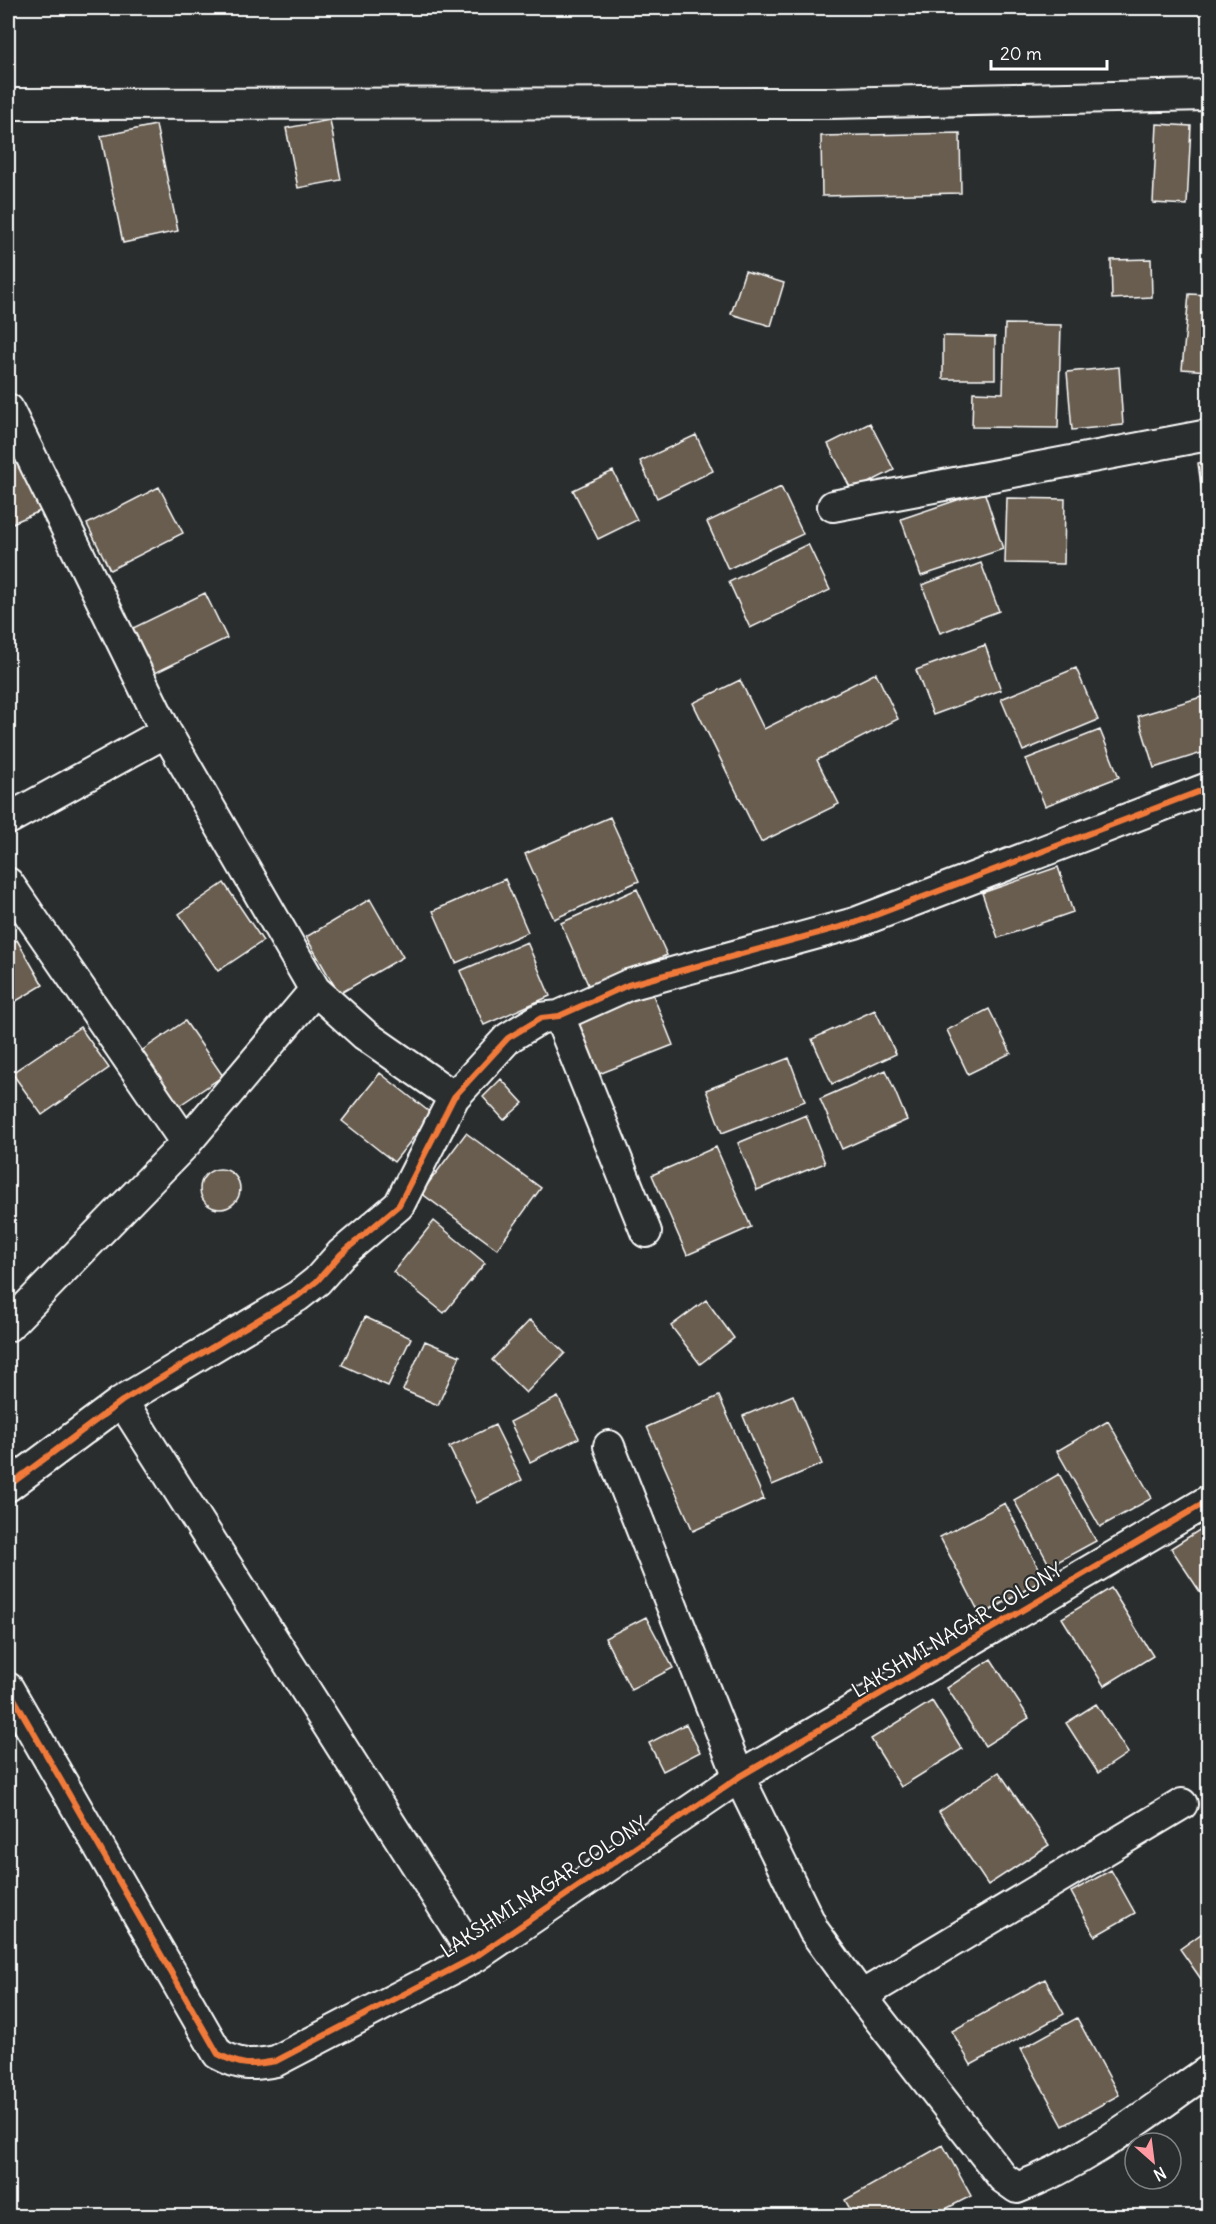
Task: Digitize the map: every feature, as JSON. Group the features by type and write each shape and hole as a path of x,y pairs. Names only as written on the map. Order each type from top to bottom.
{"street":[{"path":"8,104 830,103 1209,94"},
{"path":"8,409 166,732 315,990 365,1035 454,1096"},
{"path":"833,506 1209,435"},
{"path":"8,819 166,732"},
{"path":"8,1486 122,1401 298,1296 317,1281 340,1254 399,1204 454,1096 508,1038 541,1018 559,1016 628,985 855,923 1209,788"},
{"path":"8,884 186,1143"},
{"path":"8,1326 186,1143 315,990"},
{"path":"559,1016 646,1232"},
{"path":"122,1401 475,1957"},
{"path":"609,1446 739,1777 814,1931 861,1996 1003,2178 1017,2188 1048,2176 1097,2148 1209,2071"},
{"name":"LAKSHMI NAGAR COLONY","path":"8,1688 218,2054 236,2063 251,2066 276,2061 475,1957 739,1777 1209,1501"},
{"path":"861,1996 1182,1804"}],"building":[{"path":"330,120 341,180 298,188 286,128"},
{"path":"1157,124 1191,126 1187,205 1153,203"},
{"path":"156,125 178,231 123,243 101,136"},
{"path":"960,133 961,193 822,196 821,136"},
{"path":"1151,259 1152,297 1112,299 1111,260"},
{"path":"745,271 784,283 771,326 731,314"},
{"path":"1189,294 1208,295 1208,371 1182,369"},
{"path":"1005,324 1061,325 1058,428 972,427 973,392 1003,393"},
{"path":"943,336 995,337 995,379 943,379"},
{"path":"1119,367 1123,425 1072,430 1067,372"},
{"path":"870,423 894,470 852,491 828,444"},
{"path":"696,435 713,471 657,498 640,461"},
{"path":"25,455 47,508 8,525 8,462"},
{"path":"1208,461 1208,530 1207,530 1198,463"},
{"path":"613,471 637,520 598,539 573,490"},
{"path":"159,487 183,533 110,570 87,524"},
{"path":"781,487 803,534 728,569 707,522"},
{"path":"984,491 1003,549 921,576 901,519"},
{"path":"1007,498 1065,499 1064,564 1005,563"},
{"path":"808,544 830,590 750,628 729,582"},
{"path":"981,563 999,611 940,633 922,585"},
{"path":"205,593 227,638 153,674 131,629"},
{"path":"985,645 1001,690 933,715 916,670"},
{"path":"1076,668 1098,720 1023,751 1001,699"},
{"path":"876,673 898,719 817,760 839,804 761,842 693,703 740,680 764,729"},
{"path":"1208,695 1208,751 1154,768 1138,716"},
{"path":"1100,730 1119,777 1045,806 1026,759"},
{"path":"610,817 639,881 554,919 525,854"},
{"path":"1058,867 1073,912 998,938 982,893"},
{"path":"505,879 528,932 456,963 433,911"},
{"path":"224,883 263,941 218,971 179,914"},
{"path":"637,889 667,955 590,989 561,923"},
{"path":"370,899 403,957 339,994 306,937"},
{"path":"17,940 43,985 8,1006 8,945"},
{"path":"527,942 550,996 484,1025 460,971"},
{"path":"651,990 673,1045 599,1074 577,1019"},
{"path":"989,1009 1011,1053 968,1074 947,1030"},
{"path":"875,1010 896,1054 832,1084 812,1039"},
{"path":"185,1021 223,1076 174,1109 137,1054"},
{"path":"80,1027 109,1068 42,1115 12,1073"},
{"path":"789,1058 805,1101 722,1133 706,1090"},
{"path":"886,1070 907,1120 842,1149 820,1099"},
{"path":"380,1073 432,1114 394,1162 342,1121"},
{"path":"501,1079 523,1103 504,1120 483,1097"},
{"path":"806,1115 825,1163 757,1190 738,1143"},
{"path":"466,1133 541,1188 497,1249 421,1193"},
{"path":"716,1147 751,1227 687,1255 652,1175"},
{"path":"220,1169 234,1175 240,1189 234,1203 220,1209 206,1203 200,1189 206,1175"},
{"path":"434,1221 485,1263 444,1313 393,1272"},
{"path":"706,1300 734,1338 700,1364 671,1326"},
{"path":"365,1317 411,1338 388,1386 342,1365"},
{"path":"530,1320 565,1353 526,1393 492,1360"},
{"path":"425,1341 460,1356 438,1405 403,1390"},
{"path":"793,1395 822,1464 772,1485 743,1416"},
{"path":"719,1396 764,1499 693,1531 647,1427"},
{"path":"558,1397 579,1438 530,1462 510,1422"},
{"path":"1108,1421 1152,1498 1100,1527 1057,1451"},
{"path":"495,1425 522,1480 477,1503 449,1447"},
{"path":"1059,1474 1096,1541 1050,1566 1014,1500"},
{"path":"1005,1503 1049,1589 984,1622 940,1537"},
{"path":"1204,1527 1208,1534 1208,1604 1171,1548"},
{"path":"1111,1588 1153,1656 1104,1686 1062,1618"},
{"path":"646,1617 673,1668 631,1690 605,1638"},
{"path":"991,1659 1029,1718 985,1746 947,1688"},
{"path":"932,1701 962,1749 901,1787 871,1739"},
{"path":"1096,1704 1128,1753 1098,1773 1066,1723"},
{"path":"686,1724 700,1752 663,1771 649,1743"},
{"path":"999,1772 1049,1845 988,1885 939,1812"},
{"path":"1111,1870 1135,1913 1095,1936 1071,1892"},
{"path":"1208,1929 1208,1989 1180,1949"},
{"path":"1045,1979 1064,2014 971,2065 952,2031"},
{"path":"1077,2018 1119,2095 1063,2126 1021,2049"},
{"path":"943,2145 971,2196 932,2216 854,2216 845,2200"}],"cycle path":[{"path":"8,1486 122,1401 298,1296 317,1281 341,1254 399,1205 454,1097 508,1038 541,1018 559,1016 628,985 855,923 1208,788"},
{"path":"8,1688 218,2054 240,2063 267,2063 276,2061 475,1957 739,1777 1208,1501"}]}
